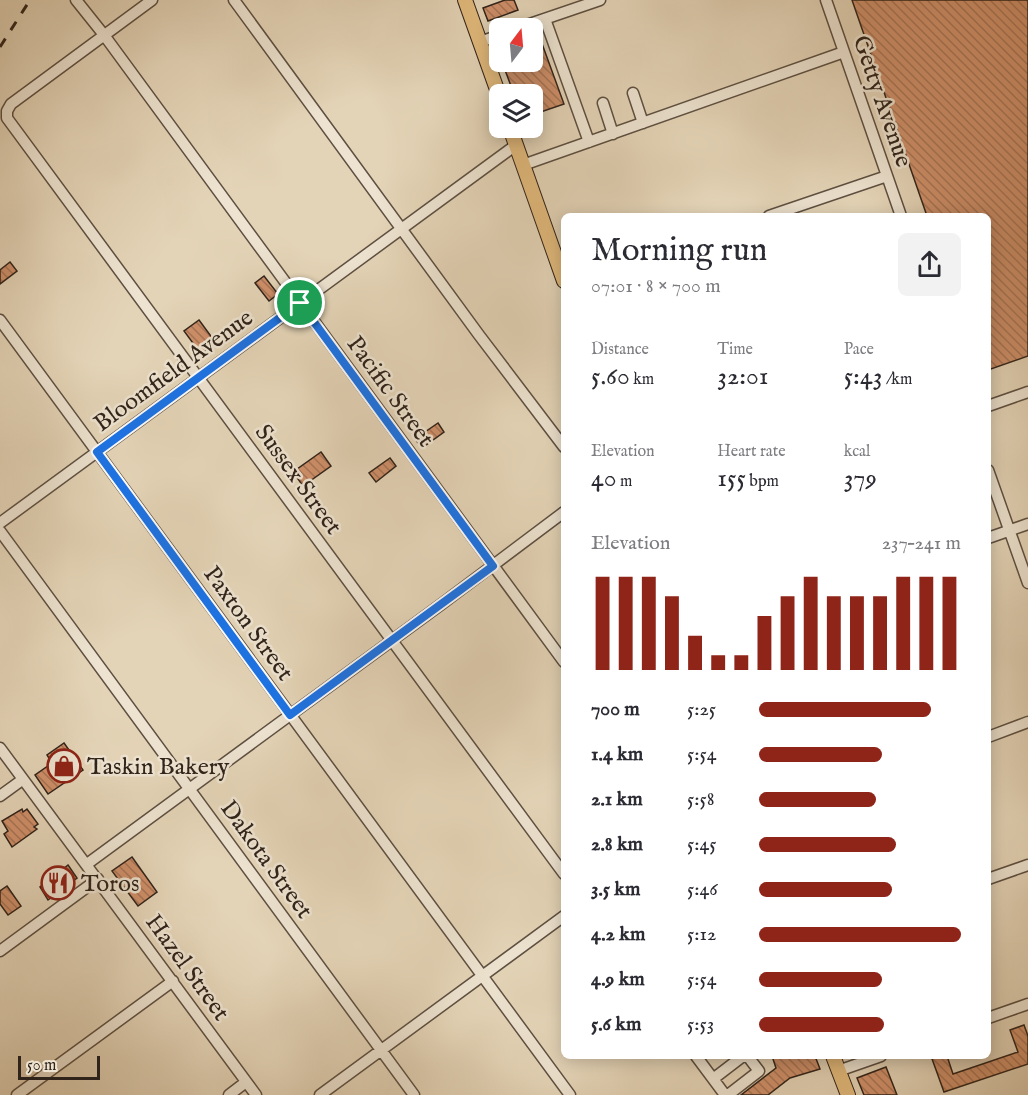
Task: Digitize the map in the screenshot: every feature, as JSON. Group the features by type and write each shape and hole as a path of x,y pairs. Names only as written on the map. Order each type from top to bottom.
{"main road":[{"path":"465,0 495,84"},
{"path":"514,138 561,273"},
{"path":"834,1059 848,1095"}],"street":[{"name":"Pacific Street","path":"76,0 561,658"},
{"path":"104,35 152,0"},
{"path":"234,0 561,443"},
{"path":"589,142 545,19 600,0"},
{"name":"Getty Avenue","path":"826,0 900,213"},
{"name":"Sussex Street","path":"104,35 9,107 8,118 561,870"},
{"path":"480,42 489,39"},
{"path":"523,165 844,52"},
{"path":"633,93 643,123"},
{"path":"603,103 613,134"},
{"name":"Bloomfield Avenue","path":"0,523 516,145"},
{"path":"778,213 887,176"},
{"name":"Paxton Street","path":"0,320 570,1095"},
{"path":"991,405 1028,392"},
{"path":"991,478 1028,583"},
{"path":"87,864 561,514"},
{"path":"991,537 1028,524"},
{"name":"Dakota Street","path":"0,531 414,1095"},
{"path":"991,736 1028,722"},
{"name":"Hazel Street","path":"0,748 256,1095"},
{"path":"0,796 22,780"},
{"path":"991,878 1028,865"},
{"path":"0,951 98,879"},
{"path":"320,1095 561,918"},
{"path":"17,1095 173,981"},
{"path":"991,1017 1028,1004"},
{"path":"698,1059 726,1095 759,1071 750,1059"},
{"path":"713,1079 740,1059"},
{"path":"838,1071 872,1059"},
{"path":"229,1095 246,1082"}],"building":[{"path":"505,0 514,0 518,10 496,18 489,18 488,21 483,8"},
{"path":"852,0 1028,0 1028,356 991,369 991,213 926,213"},
{"path":"543,46 564,104 543,111 543,84 510,84 506,72 543,72"},
{"path":"10,262 17,271 0,284 0,270"},
{"path":"264,276 278,294 269,301 255,283"},
{"path":"199,320 216,343 201,354 184,331"},
{"path":"438,423 444,432 422,448 415,439"},
{"path":"321,452 331,466 303,486 293,472"},
{"path":"390,458 396,466 376,482 369,473"},
{"name":"Taskin Bakery","path":"64,743 83,770 48,794 35,775 52,763 47,755"},
{"path":"22,809 23,812 27,809 38,824 34,827 37,829 12,847 4,834 8,831 2,821"},
{"path":"132,857 157,892 138,906 112,871"},
{"name":"Toros","path":"68,865 77,878 48,900 40,887"},
{"path":"7,886 21,906 8,915 0,904 0,891"},
{"path":"1024,1025 1028,1036 1028,1064 944,1092 932,1059 948,1059 953,1074 1018,1052 1010,1030"},
{"path":"773,1059 816,1059 820,1069 790,1078 768,1095 741,1095 776,1068"},
{"path":"886,1067 897,1095 864,1095 857,1078"}],"railway":[{"path":"0,47 30,0"}],"place":[{"name":"Taskin Bakery","path":"64,766"},
{"name":"Toros","path":"58,883"}],"route":[{"path":"300,303 493,566 290,715 97,452 300,303"}]}
